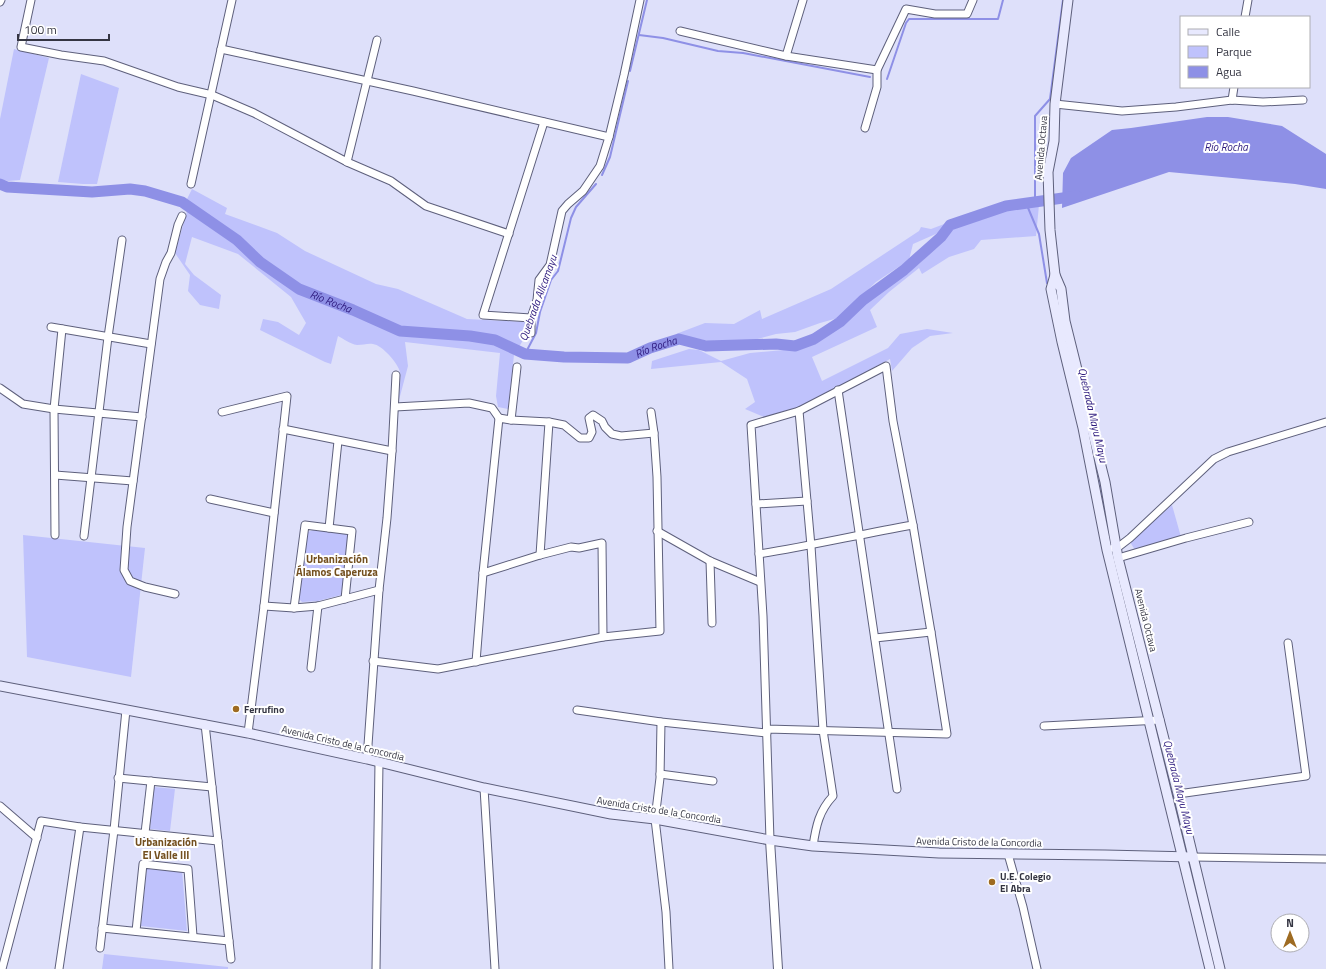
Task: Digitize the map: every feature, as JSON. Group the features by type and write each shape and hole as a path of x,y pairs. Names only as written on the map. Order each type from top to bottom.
{"main road":[{"name":"Avenida Octava","path":"1068,0 1055,104 1054,141 1048,172 1050,230 1055,275 1060,289 1065,321 1105,482 1118,558 1160,720 1220,969"},
{"name":"Avenida Octava","path":"1055,275 1051,289 1083,428 1107,550 1210,969"},
{"name":"Avenida Cristo de la Concordia","path":"0,686 248,733 367,759 484,788 611,814 655,819 770,840 813,846 939,853 1193,857"}],"street":[{"path":"31,0 21,46 61,55 104,61 178,87 212,95 254,113 347,162 391,181 426,206 509,234"},
{"path":"191,184 232,0"},
{"path":"531,332 531,318 537,300 539,280 550,265 562,211 583,191 600,166 609,137 640,0"},
{"path":"786,56 803,0"},
{"path":"865,128 877,87 877,70 906,9 935,14 967,14 973,0"},
{"path":"1245,16 1248,0"},
{"path":"680,31 786,56 877,70"},
{"path":"347,162 376,40"},
{"path":"222,49 609,137"},
{"path":"1232,100 1234,88"},
{"path":"1055,104 1122,111 1176,107 1232,100 1263,102 1303,100"},
{"path":"531,318 483,315 544,122"},
{"path":"175,594 145,587 130,581 124,570 127,527 160,278 171,253 178,225 182,216"},
{"path":"84,536 98,412 122,240"},
{"path":"51,327 151,344"},
{"path":"55,535 54,409 62,329"},
{"path":"577,710 661,722 767,731 888,731 947,734 913,525 893,421 886,366 799,411 751,425 759,554 767,731 770,840 778,969"},
{"path":"511,420 517,367"},
{"path":"367,759 378,590 387,518 396,375"},
{"path":"0,388 22,404 54,409 142,417"},
{"path":"838,390 897,789"},
{"path":"222,412 287,396 264,606 248,733"},
{"path":"395,407 469,403 492,408 499,418 483,573 476,662"},
{"path":"799,411 811,546 823,730 833,796 824,805 816,826 813,846"},
{"path":"373,661 438,669 604,637 660,631 657,477 651,412"},
{"path":"499,418 549,422 564,425 580,438 589,438 592,432 589,418 593,415 602,421 605,428 612,434 621,436 654,433"},
{"path":"540,555 549,422"},
{"path":"1107,550 1117,548 1130,538 1214,459 1228,452 1326,422"},
{"path":"283,429 392,451"},
{"path":"329,528 338,441"},
{"path":"55,475 133,481"},
{"path":"210,499 274,513"},
{"path":"756,504 807,501"},
{"path":"1118,558 1186,538 1249,522"},
{"path":"294,608 305,525 352,531 345,599"},
{"path":"759,554 811,546 860,534 913,525"},
{"path":"657,531 710,561 760,582"},
{"path":"483,573 571,547 579,548 602,543 604,637"},
{"path":"710,561 712,623"},
{"path":"264,606 294,608 318,606 378,590"},
{"path":"311,668 318,606"},
{"path":"875,638 931,632"},
{"path":"1178,794 1306,776 1288,643"},
{"path":"100,948 126,710"},
{"path":"1044,726 1160,720"},
{"path":"661,722 660,774 655,819 666,912 670,969"},
{"path":"205,724 231,959"},
{"path":"376,969 379,762"},
{"path":"660,774 713,781"},
{"path":"118,778 212,787"},
{"path":"145,833 151,781"},
{"path":"484,788 495,969"},
{"path":"0,806 37,838"},
{"path":"1,969 41,821 80,827 218,841"},
{"path":"59,969 80,827"},
{"path":"1008,854 1023,907 1037,969"},
{"name":"Avenida Cristo de la Concordia","path":"1193,857 1326,859"},
{"path":"136,931 143,864 188,869 193,936"},
{"path":"102,928 193,936 229,941"}],"green space":[{"path":"14,49 49,58 20,180 8,181 0,179 0,119"},
{"path":"81,74 119,88 97,184 58,182"},
{"path":"192,189 227,208 225,214 277,233 305,251 376,284 398,289 467,319 527,322 527,333 519,347 494,337 399,328 302,286 262,261 242,240 186,201"},
{"path":"1039,205 1036,236 981,240 974,249 949,257 922,274 919,268 889,292 870,310 877,327 812,357 822,381 888,348 900,334 927,329 953,333 930,336 912,348 892,371 890,359 809,403 769,419 745,409 755,402 747,379 721,362 651,369 652,361 689,349 699,350 721,361 750,353 794,349 814,343 842,325 866,303 920,263 945,239 954,228 1008,210"},
{"path":"187,211 241,249 255,264 296,291 400,335 481,341 495,344 514,355 508,409 498,407 496,396 500,353 405,342 408,366 399,400 399,368 389,355 377,345 359,345 349,343 338,336 331,364 260,330 263,319 278,322 299,335 306,323 291,297 238,254 192,237 185,264 194,275 221,295 219,309 200,305 188,291 190,275 175,253"},
{"path":"947,223 938,233 913,244 909,260 876,282 838,318 795,332 776,334 753,340 708,341 676,334 705,323 734,324 760,310 762,319 831,289 919,231 921,227 931,229"},
{"path":"1172,505 1181,537 1135,550 1130,542"},
{"path":"313,530 346,533 349,538 341,595 318,601 302,602 299,599 308,532"},
{"path":"23,535 145,548 131,677 27,657"},
{"path":"154,787 175,789 170,831 150,829"},
{"path":"147,866 182,870 187,931 141,926"},
{"path":"104,954 228,967 228,969 102,969"}],"water":[{"name":"Río Rocha","path":"1207,117 1228,117 1282,126 1326,154 1326,189 1295,184 1169,172 1062,208 1063,173 1071,158 1112,130"}],"waterway":[{"name":"Quebrada Allcamayu","path":"630,71 647,0"},
{"path":"887,79 906,23 909,19 998,19 1003,0"},
{"path":"1035,202 1035,116 1050,99 1063,0"},
{"path":"639,35 663,38 718,51 743,53 870,77"},
{"name":"Quebrada Allcamayu","path":"602,175 610,157 628,81"},
{"name":"Río Rocha","path":"0,184 7,187 92,192 130,189 145,191 182,202 237,240 260,262 299,289 353,310 400,331 470,336 495,340 525,354 564,357 628,358 650,348 679,339 706,346 776,344 795,346 814,339 840,322 863,300 904,270 941,237 950,225 1006,206 1077,196"},
{"name":"Quebrada Allcamayu","path":"525,354 536,333 540,312 551,280 558,271 571,218 576,207 596,184"},
{"name":"Quebrada Mayu Mayu","path":"1026,203 1039,234 1047,283"},
{"name":"Quebrada Mayu Mayu","path":"1099,474 1110,542"},
{"name":"Quebrada Mayu Mayu","path":"1143,674 1153,717"},
{"name":"Quebrada Mayu Mayu","path":"1155,727 1186,850"},
{"name":"Quebrada Mayu Mayu","path":"1190,868 1215,969"}],"place":[{"name":"Ferrufino","path":"236,709"},
{"name":"U.E. Colegio El Abra","path":"992,882"}],"district":[{"name":"Urbanización Álamos Caperuza","path":"337,565"},
{"name":"Urbanización El Valle III","path":"166,848"}]}
